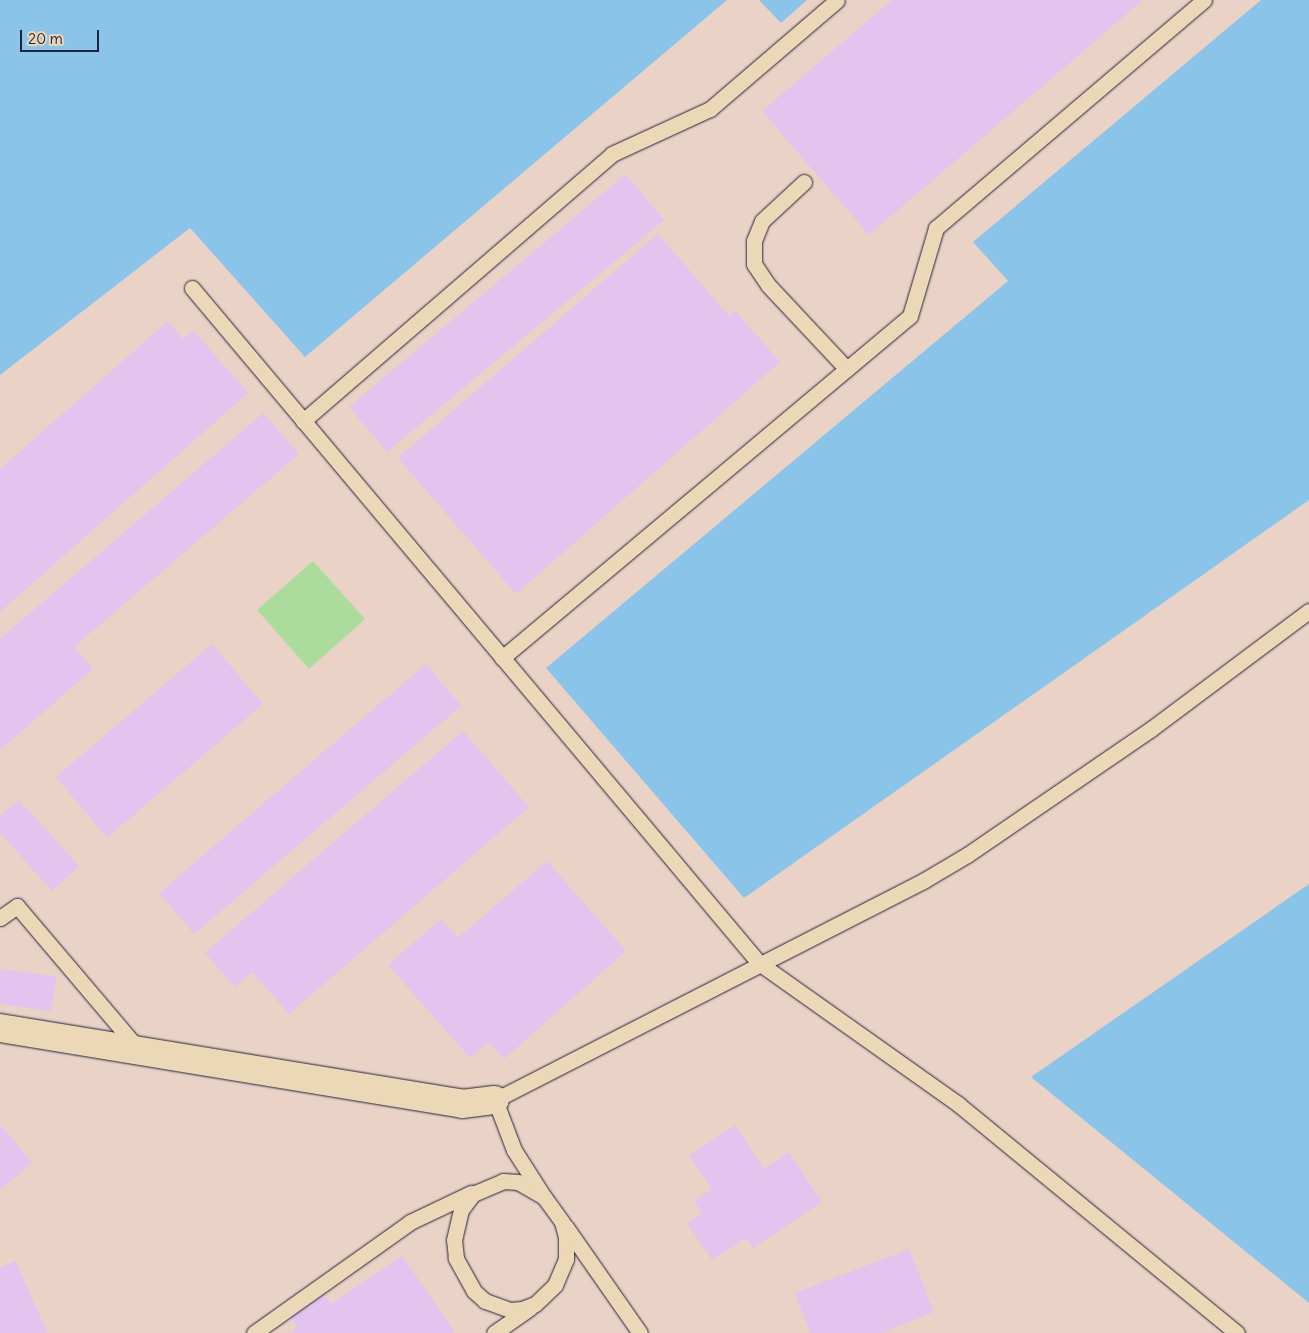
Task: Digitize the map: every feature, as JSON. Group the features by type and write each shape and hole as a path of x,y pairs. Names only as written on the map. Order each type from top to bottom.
{"street":[{"path":"0,1028 462,1104 495,1100"}],"lane":[{"path":"303,421 612,154 710,109 837,0"},
{"path":"502,658 910,316 936,228 1204,0"},
{"path":"804,182 762,221 754,241 754,264 768,285 847,369"},
{"path":"192,288 759,963 958,1104 1237,1333"},
{"path":"640,1333 514,1150 495,1100 759,963 923,881 967,854 1151,729 1309,611"},
{"path":"0,918 17,906 140,1051"},
{"path":"254,1333 410,1222 486,1186 503,1181 518,1182 548,1202 566,1237 566,1259 555,1285 535,1304 494,1333"},
{"path":"486,1186 466,1202 456,1224 456,1258 462,1274 474,1290 497,1306 516,1309 535,1304"}],"green space":[{"path":"313,561 365,619 309,669 257,610"}],"water":[{"path":"0,0 727,0 305,357 190,228 0,375"},
{"path":"759,0 807,0 781,23"},
{"path":"1261,0 1309,0 1309,500 744,898 546,668 1008,281 973,242"},
{"path":"1309,884 1309,1303 1031,1077"}],"building":[{"path":"892,0 1143,0 869,235 762,111"},
{"path":"626,174 664,220 387,452 349,407"},
{"path":"658,234 729,316 735,311 780,362 516,594 398,458"},
{"path":"168,321 183,339 193,330 248,393 0,612 0,469"},
{"path":"263,413 299,454 74,647 93,669 0,750 0,639"},
{"path":"212,644 263,704 107,838 56,777"},
{"path":"426,664 461,706 194,934 159,893"},
{"path":"463,731 529,807 289,1014 252,972 235,987 205,953"},
{"path":"19,800 79,866 52,891 0,833 0,816"},
{"path":"547,861 626,951 504,1059 489,1042 470,1058 388,965 441,919 458,938"},
{"path":"0,969 56,976 51,1011 0,1004"},
{"path":"735,1125 764,1169 789,1152 822,1202 753,1248 746,1238 712,1260 687,1223 702,1213 694,1201 712,1189 689,1156"},
{"path":"2,1126 32,1163 0,1190 0,1127"},
{"path":"909,1249 934,1312 881,1333 810,1333 795,1293"},
{"path":"402,1256 454,1331 452,1333 289,1333 298,1327 290,1317 323,1293 331,1304"},
{"path":"16,1261 47,1333 0,1333 0,1267"}]}
